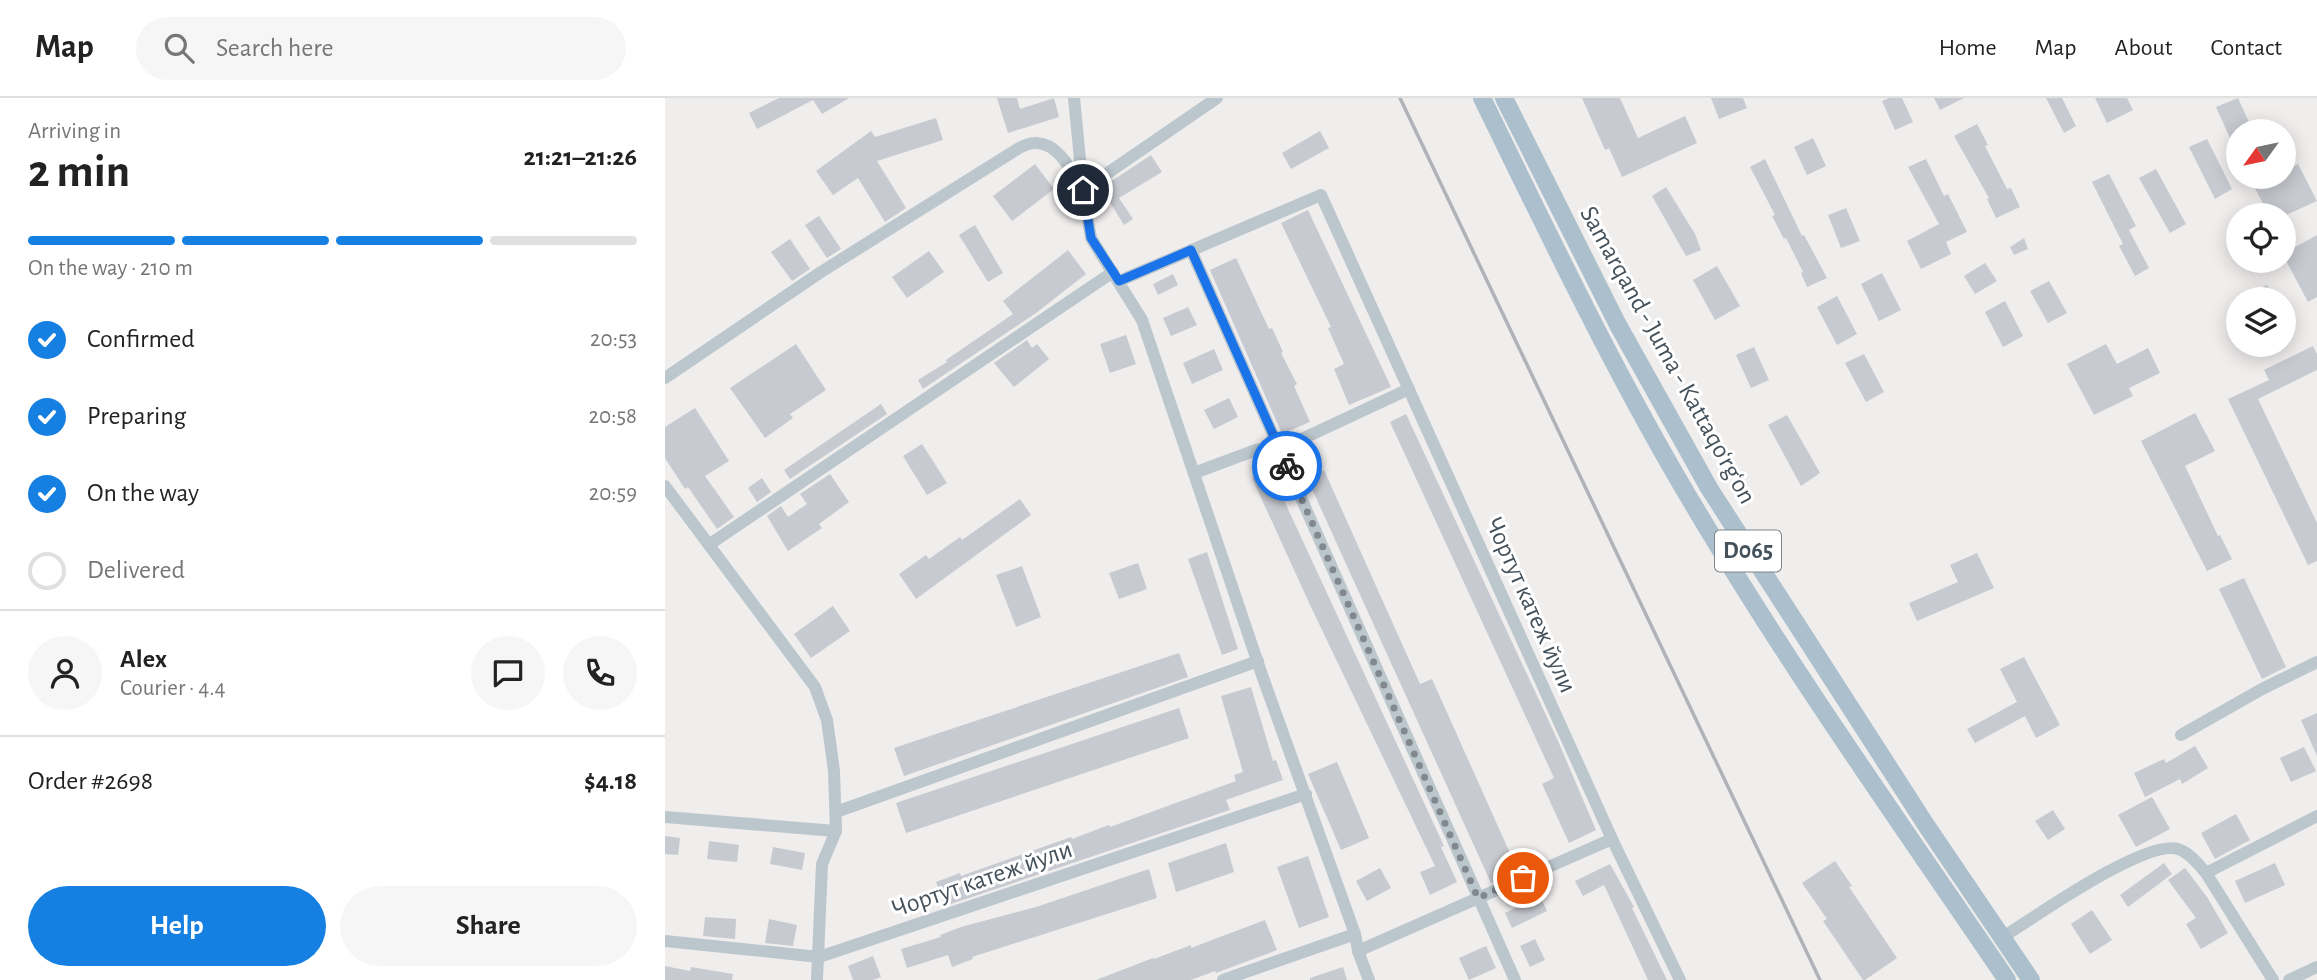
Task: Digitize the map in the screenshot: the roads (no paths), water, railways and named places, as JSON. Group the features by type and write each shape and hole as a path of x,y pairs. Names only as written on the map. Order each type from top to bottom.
{"main road":[{"name":"Samarqand - Juma - Kattaqo‘rg‘on","path":"1482,98 1559,256 1700,516 1864,771 2007,980"},
{"name":"Samarqand - Juma - Kattaqo‘rg‘on","path":"1504,98 1618,325 1709,488 1926,825 2031,980"}],"street":[{"path":"1074,98 1083,190 1091,238 1142,320 1369,980"},
{"path":"1083,190 1217,98"},
{"path":"665,378 821,272 1019,148 1035,142 1050,147 1069,166 1083,190"},
{"name":"Чортут катеж йули","path":"710,544 1116,276 1191,250 1321,195 1612,839 1680,980"},
{"path":"1191,250 1515,980"},
{"path":"1194,473 1256,450 1289,445 1409,389"},
{"path":"665,486 815,687 827,720 834,771 836,831 822,864 817,980"},
{"path":"836,812 1258,661"},
{"path":"2181,735 2262,689 2317,662"},
{"name":"Чортут катеж йули","path":"665,941 819,957 1306,794"},
{"path":"2206,873 2317,816"},
{"path":"665,817 836,831"},
{"path":"1358,951 1612,839"},
{"path":"2003,937 2132,858 2158,849 2178,849 2194,859 2206,873 2273,980"},
{"path":"1223,980 1355,934"},
{"path":"2290,980 2317,967"}],"railway":[{"path":"1400,98 1820,980"}]}
